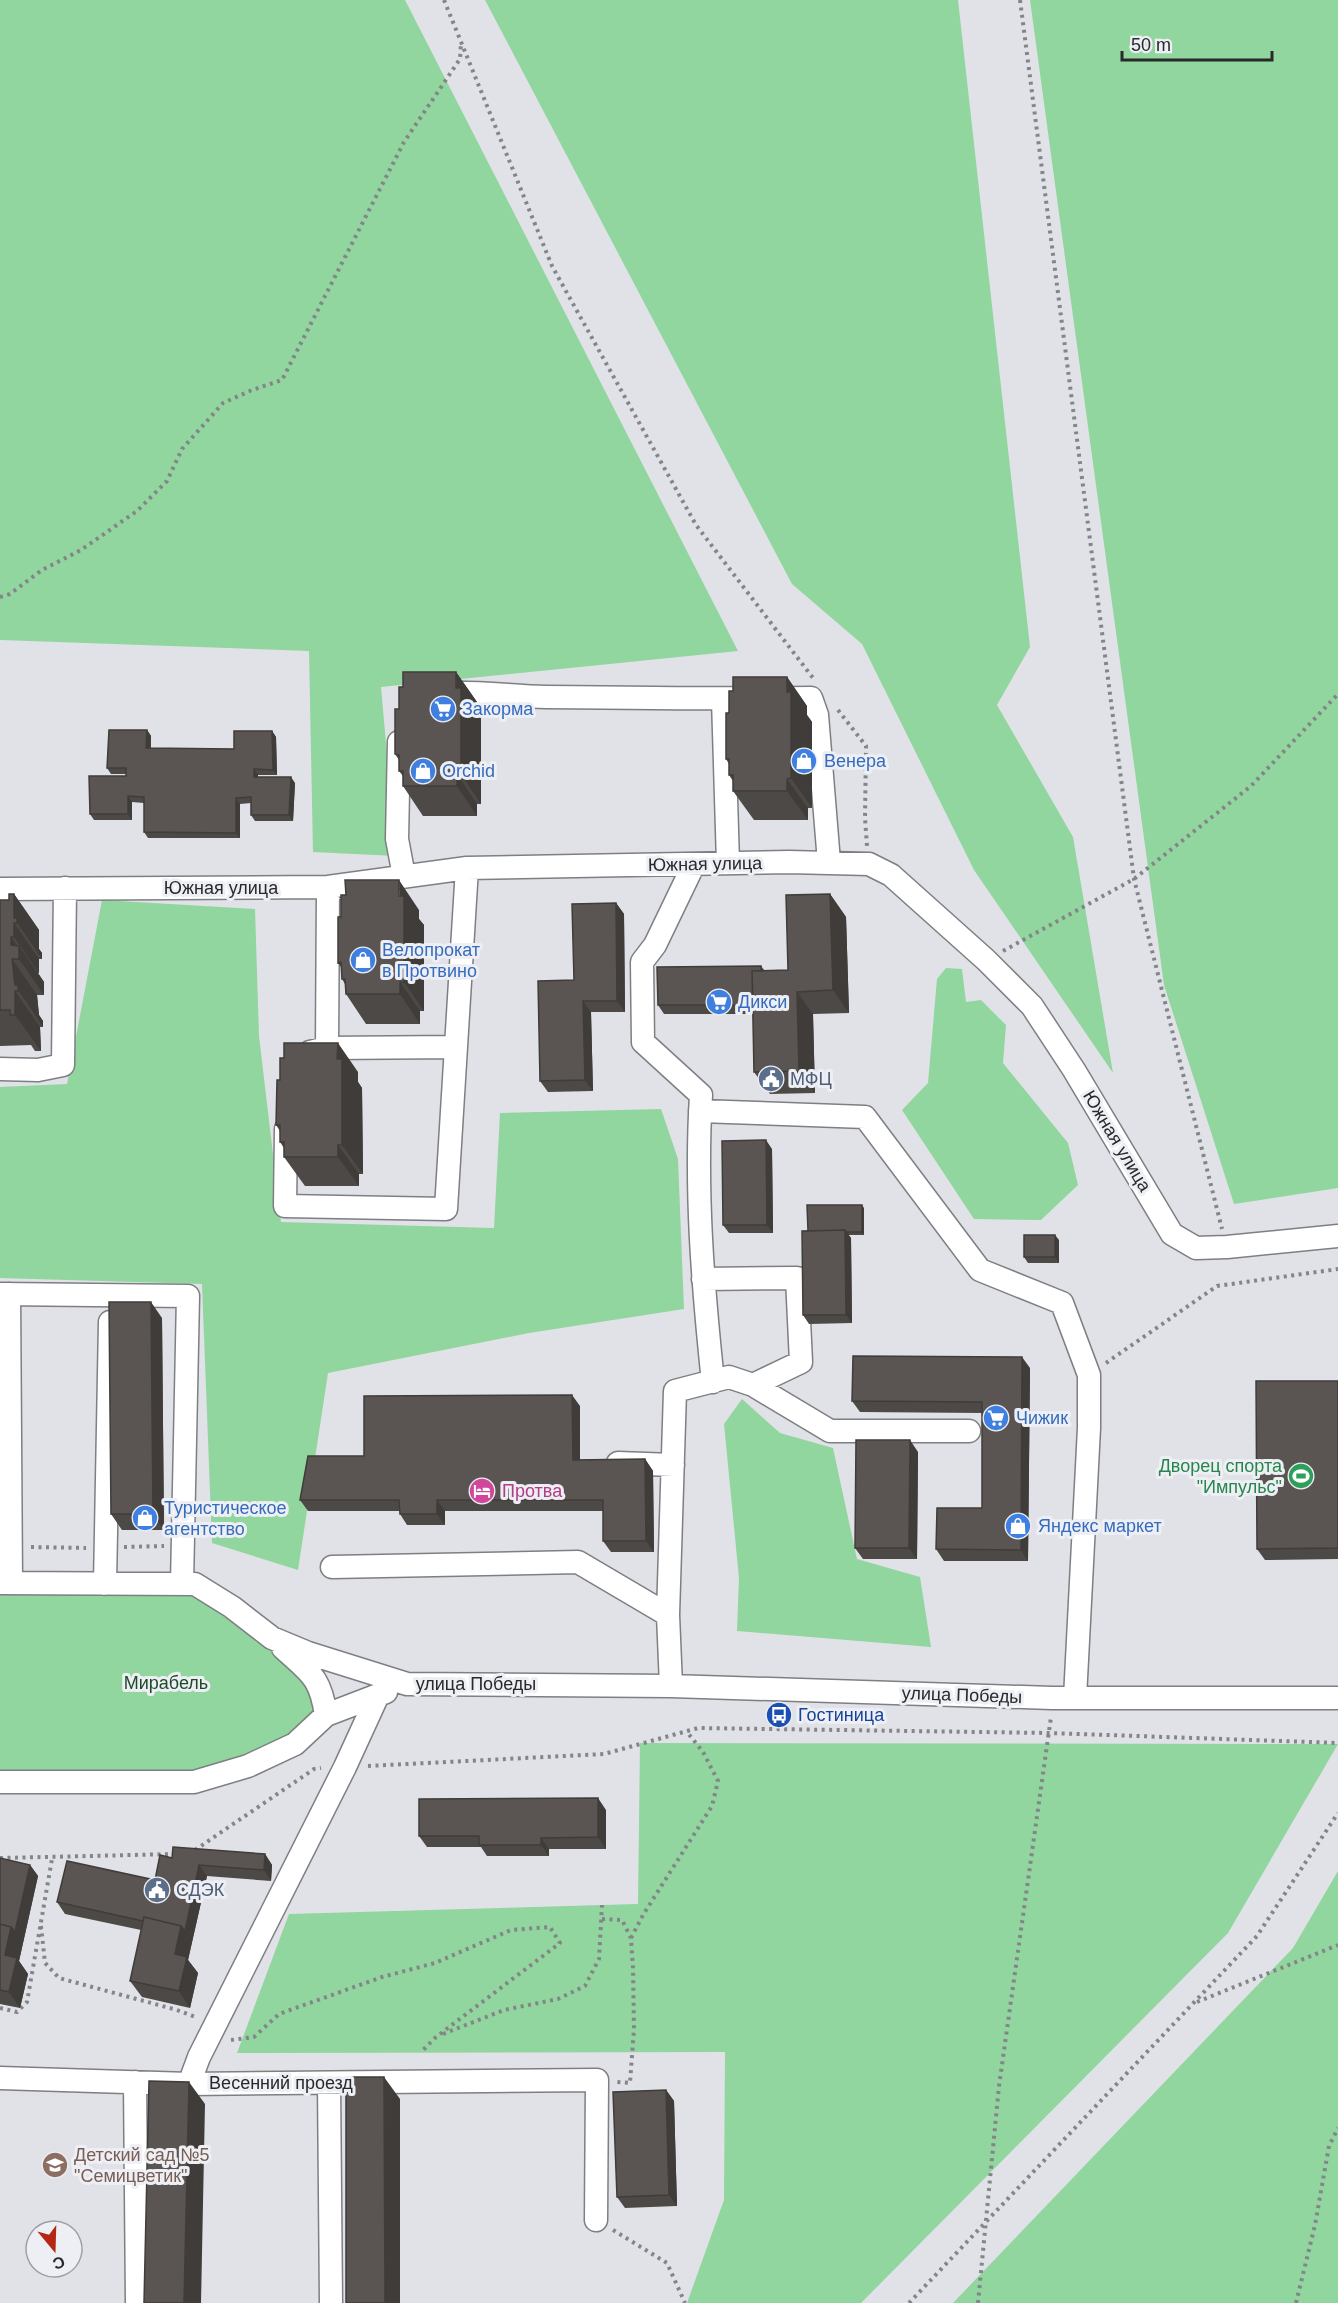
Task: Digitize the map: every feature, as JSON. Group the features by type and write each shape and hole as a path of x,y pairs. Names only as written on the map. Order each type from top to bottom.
{"street":[{"path":"416,696 460,692 519,696 811,698 817,714 829,862"},
{"path":"723,699 728,863"},
{"path":"400,723 398,839 404,876"},
{"name":"Южная улица","path":"0,889 328,887 467,868 728,863 869,864 891,875 986,960 1032,1006 1074,1070 1172,1234 1196,1248 1338,1236"},
{"path":"694,864 655,945 642,962 643,1041 700,1095 699,1188 703,1279 712,1382"},
{"path":"286,1103 285,1206 446,1209 467,868"},
{"path":"327,1048 328,887"},
{"path":"0,1069 38,1070 63,1065 65,888"},
{"path":"286,1058 327,1048 455,1047"},
{"path":"700,1111 865,1117 980,1270 1062,1303 1089,1375 1089,1428 1075,1698"},
{"path":"703,1279 797,1278 801,1362 753,1385"},
{"path":"5,1583 4,1294 188,1296 182,1584"},
{"path":"105,1584 111,1296"},
{"path":"671,1686 668,1615 675,1391 729,1377 753,1385 831,1431 969,1431"},
{"path":"592,1463 673,1465"},
{"path":"332,1567 578,1562 668,1615"},
{"name":"улица Победы","path":"5,1583 195,1584 232,1606 272,1638 308,1653 407,1684 671,1686 1052,1698 1338,1698"},
{"path":"272,1638 315,1677 323,1695 326,1715"},
{"name":"улица Победы","path":"0,1782 194,1782 248,1766 295,1744 326,1715 407,1684"},
{"path":"189,2084 199,2057 345,1767 378,1695"},
{"name":"Весенний проезд","path":"0,2078 189,2084 597,2080"},
{"path":"596,2220 597,2080"},
{"path":"135,2082 137,2303"},
{"path":"329,2083 331,2303"}],"path":[{"path":"444,0 552,266 696,525 816,682"},
{"path":"1020,0 1134,879 1227,1247"},
{"path":"0,597 10,594 42,570 81,550 137,511 167,481 182,448 223,403 282,380 404,142 460,59 461,41"},
{"path":"986,960 1134,879 1251,786 1338,694"},
{"path":"838,709 866,746 865,818 869,864"},
{"path":"1089,1375 1217,1286 1338,1269"},
{"path":"978,2303 999,2086 1050,1733 1052,1698"},
{"path":"192,1851 201,1848 314,1769 604,1754 698,1728 1050,1733 1338,1743"},
{"path":"631,1938 643,1915 712,1806 718,1781 703,1752 687,1731"},
{"path":"909,2303 1257,1936 1338,1813"},
{"path":"0,1858 52,1859 184,1854"},
{"path":"0,2008 17,2012 27,2002 52,1859"},
{"path":"436,2037 504,2010 558,1999 585,1986 599,1959 602,1905"},
{"path":"597,2080 630,2083 633,2066 631,1938 622,1920 602,1919"},
{"path":"41,1926 45,1963 59,1978 177,2010 215,2025 228,2040 255,2037 279,2014 382,1977 435,1963 511,1930 550,1927 560,1943 436,2037 421,2052"},
{"path":"1194,2003 1338,1945"},
{"path":"1296,2303 1315,2225 1329,2146 1338,2128"},
{"path":"596,2220 667,2263 685,2303"}],"green space":[{"path":"0,0 405,0 738,651 381,687 396,856 313,852 309,651 0,640"},
{"path":"485,0 958,0 1030,647 997,705 1073,837 1113,1073 974,870 862,644 792,584"},
{"path":"1030,0 1338,0 1338,1188 1234,1204 1164,985"},
{"path":"102,900 255,909 259,1036 281,1222 494,1228 500,1113 661,1109 678,1159 684,1309 529,1333 328,1373 298,1570 212,1543 202,1284 0,1278 0,1087 67,1084"},
{"path":"946,968 962,969 966,1002 981,1000 1006,1025 1003,1063 1068,1143 1078,1185 1041,1220 974,1219 902,1110 928,1083 937,979"},
{"path":"742,1399 780,1433 833,1448 857,1559 920,1577 931,1647 737,1631 739,1578 724,1424"},
{"name":"Мирабель","path":"0,1583 195,1584 272,1638 326,1715 295,1744 194,1782 0,1782"},
{"path":"640,1743 1338,1744 1228,1933 861,2303 687,2303 724,2200 725,2052 237,2053 289,1914 638,1904"},
{"path":"1338,1871 1338,2303 953,2303 1293,1948"}],"building":[{"path":"403,672 456,672 456,688 461,688 461,774 457,774 457,786 403,786 403,771 399,771 399,755 395,754 395,709 399,709 399,687 403,687"},
{"path":"733,677 787,677 787,692 791,692 791,778 787,779 787,791 733,791 733,775 729,775 729,759 726,759 726,713 729,713 729,691 733,691"},
{"path":"109,730 147,730 146,748 234,749 234,731 272,731 273,770 254,769 254,777 291,777 289,815 251,815 251,797 236,798 236,833 144,832 144,797 128,796 128,814 90,814 89,776 126,776 126,768 107,768"},
{"path":"345,880 399,880 399,896 404,896 404,982 400,982 400,994 346,994 341,962 338,963 338,917 341,917 341,895 346,895"},
{"path":"9,894 14,894 14,918 17,918 17,923 14,923 14,937 11,937 11,945 19,946 19,959 12,959 15,985 18,985 18,991 15,991 15,1015 10,1015 10,1010 0,1010 0,900 9,900"},
{"path":"830,894 833,990 797,992 799,1071 754,1072 752,971 788,970 786,895"},
{"path":"616,903 617,1001 583,1001 585,1080 540,1081 538,981 574,980 572,904"},
{"path":"761,966 761,971 752,971 753,1005 658,1005 657,967"},
{"path":"284,1043 338,1043 337,1059 342,1059 342,1145 338,1145 338,1157 284,1157 284,1142 280,1142 280,1125 276,1125 277,1080 280,1080 280,1058 284,1058"},
{"path":"766,1140 767,1225 723,1225 722,1141"},
{"path":"807,1205 862,1205 862,1232 808,1231"},
{"path":"845,1230 846,1315 803,1315 802,1231"},
{"path":"1024,1235 1055,1235 1055,1257 1024,1257"},
{"path":"109,1302 151,1302 153,1514 111,1514"},
{"path":"853,1356 1022,1357 1021,1550 936,1549 937,1508 982,1508 982,1402 852,1401"},
{"name":"Дворец спорта \"Импульс\"","path":"1256,1381 1338,1381 1338,1548 1257,1549"},
{"name":"Протва","path":"572,1395 573,1460 645,1459 646,1541 603,1541 603,1500 437,1500 437,1514 400,1514 399,1500 300,1500 308,1456 364,1456 364,1396"},
{"path":"856,1440 910,1440 909,1548 855,1548"},
{"path":"598,1798 598,1837 541,1838 541,1845 479,1845 479,1836 419,1836 419,1799"},
{"path":"173,1847 265,1854 264,1870 199,1865 185,1931 181,1926 144,1917 143,1921 57,1902 67,1861 155,1880 160,1855 172,1858"},
{"path":"0,1858 30,1865 15,1932 11,1927 0,1924"},
{"path":"144,1917 181,1926 175,1954 187,1957 179,1991 130,1981"},
{"path":"0,1924 11,1927 5,1955 17,1958 9,1992 0,1990"},
{"path":"346,2077 384,2077 385,2303 346,2303"},
{"path":"149,2081 189,2082 184,2303 144,2303"},
{"path":"666,2090 669,2195 617,2197 613,2092"}],"place":[{"name":"Закорма","path":"443,709"},
{"name":"Венера","path":"804,761"},
{"name":"Orchid","path":"423,771"},
{"name":"Велопрокат в Протвино","path":"363,960"},
{"name":"Дикси","path":"719,1002"},
{"name":"МФЦ","path":"771,1079"},
{"name":"Чижик","path":"996,1418"},
{"name":"Дворец спорта \"Импульс\"","path":"1301,1476"},
{"name":"Протва","path":"482,1491"},
{"name":"Туристическое агентство","path":"145,1518"},
{"name":"Яндекс маркет","path":"1018,1526"},
{"name":"Гостиница","path":"779,1715"},
{"name":"СДЭК","path":"157,1890"},
{"name":"Детский сад №5 \"Семицветик\"","path":"55,2165"}]}
